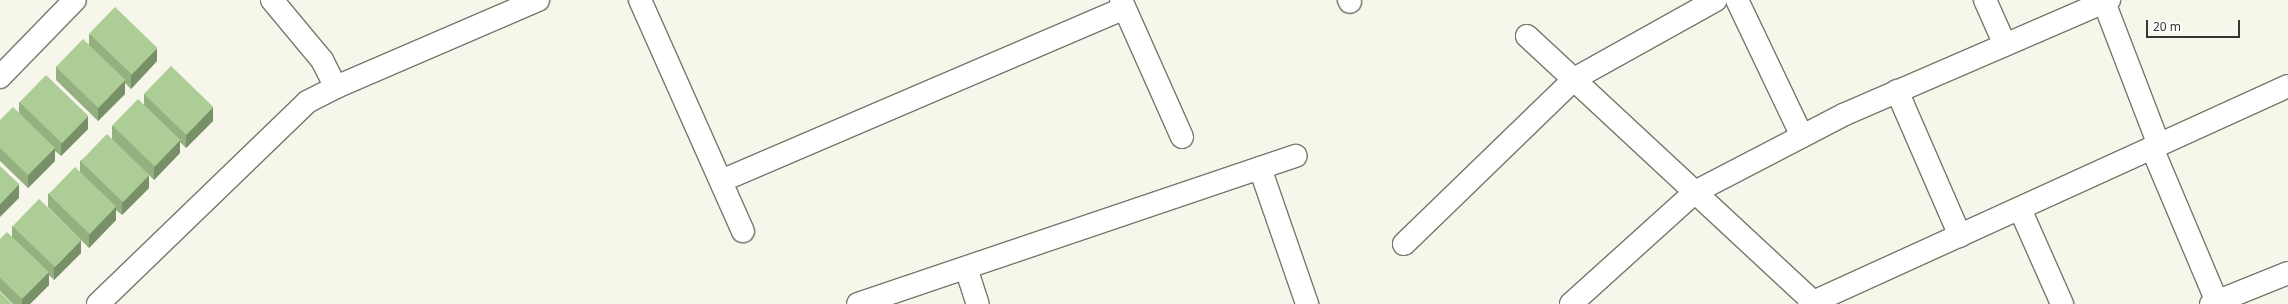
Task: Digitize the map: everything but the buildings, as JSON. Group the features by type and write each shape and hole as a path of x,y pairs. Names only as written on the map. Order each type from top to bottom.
{"street":[{"path":"0,77 75,0"},
{"path":"272,0 322,60 336,87"},
{"path":"98,304 307,102 336,87 538,0"},
{"path":"640,0 743,231"},
{"path":"1404,244 1574,79 1716,0"},
{"path":"1737,0 1802,136"},
{"path":"1985,0 2005,45"},
{"path":"1570,304 1695,192 1843,115 2107,1 2156,147 2214,303 2288,273"},
{"path":"721,181 1123,4 1182,137"},
{"path":"1527,36 1812,303 2288,86"},
{"path":"1897,91 1960,236"},
{"path":"858,304 1296,156"},
{"path":"1260,168 1307,304"},
{"path":"2020,209 2062,304"},
{"path":"966,268 978,304"}]}
